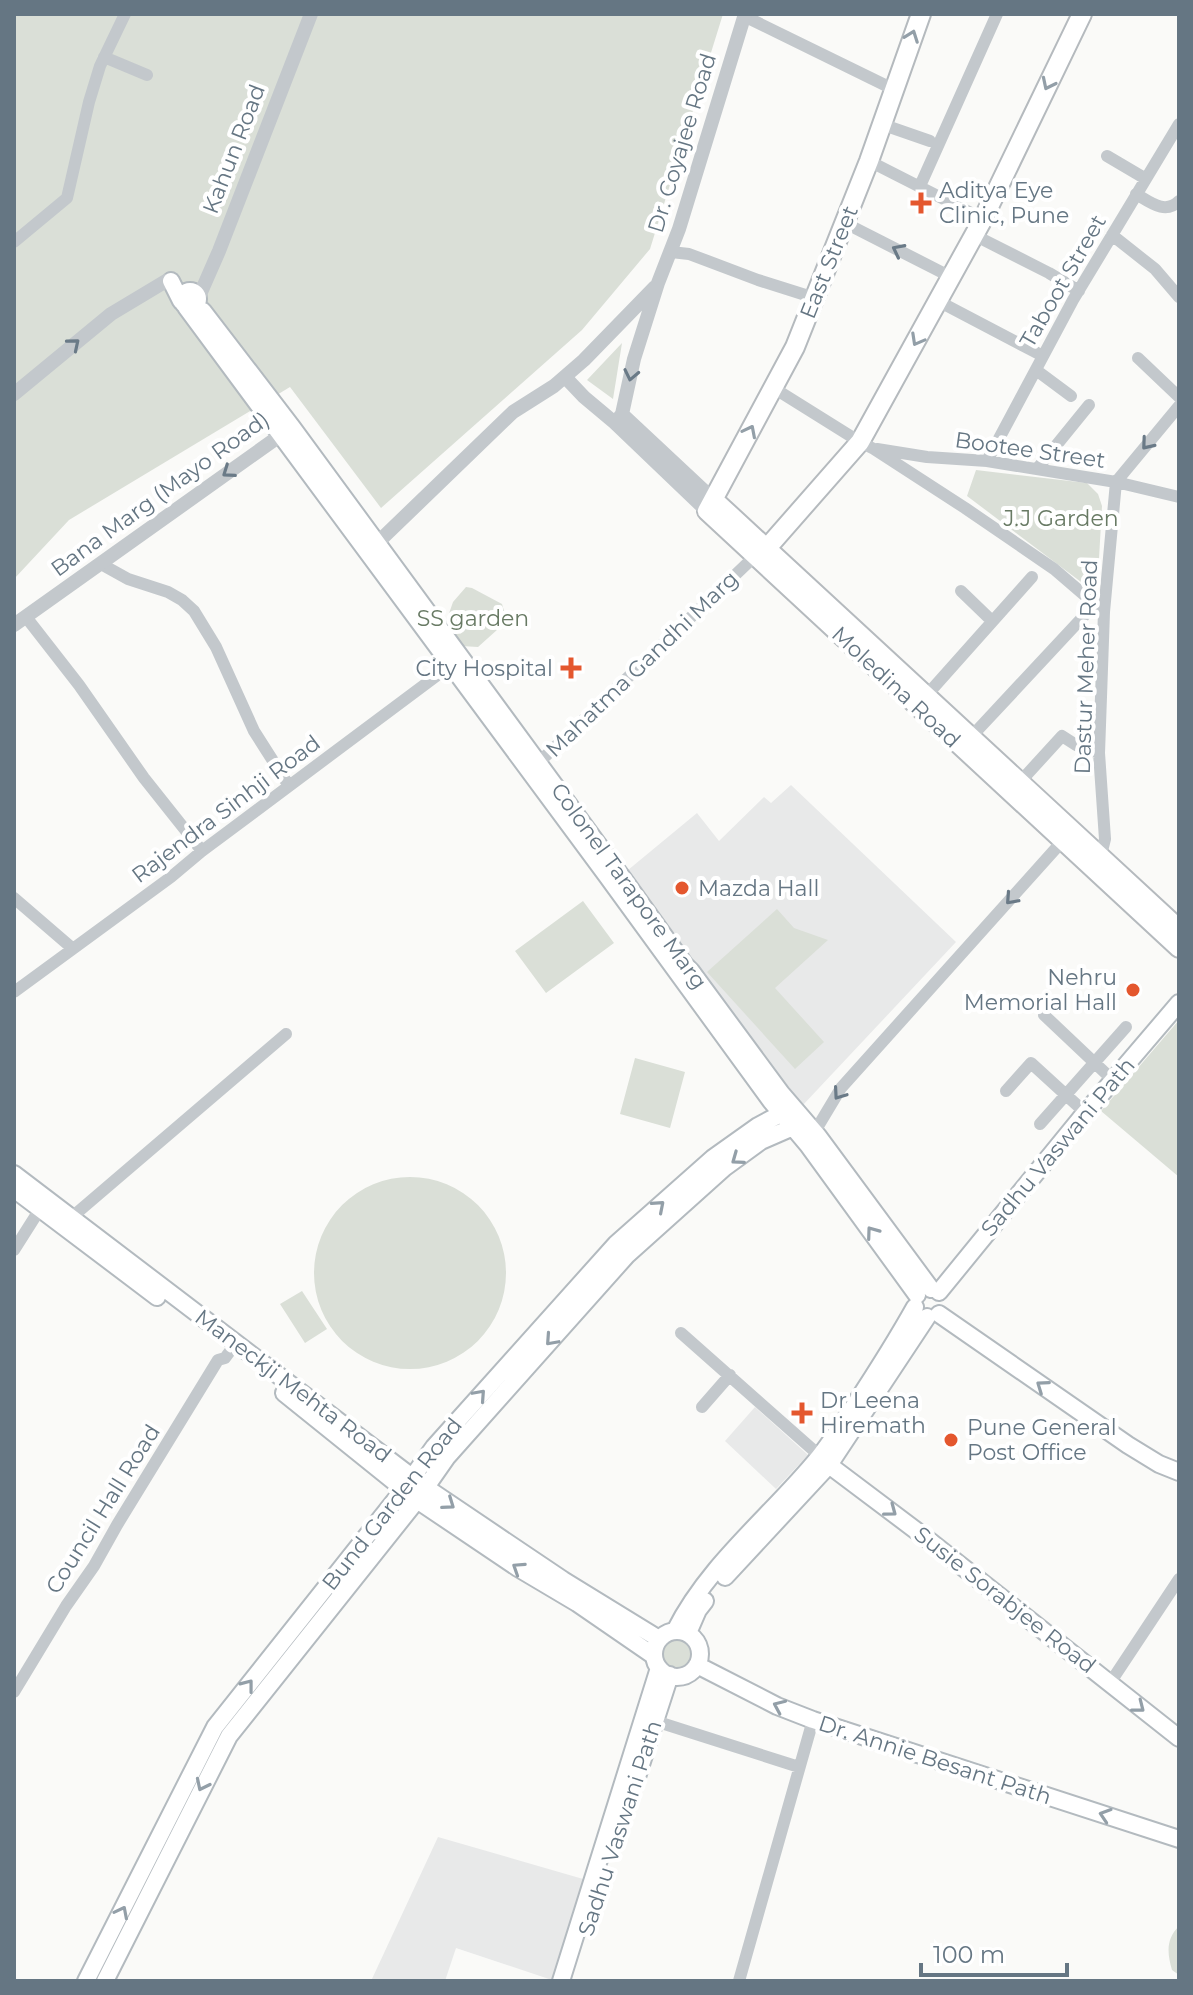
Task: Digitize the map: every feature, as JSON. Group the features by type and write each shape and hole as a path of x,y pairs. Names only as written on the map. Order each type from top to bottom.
{"main road":[{"name":"East Street","path":"710,506 795,347 869,161 921,14"},
{"name":"Mahatma Gandhi Marg","path":"760,552 867,446 1082,14"},
{"path":"171,281 190,299"},
{"name":"Colonel Tarapore Marg","path":"190,299 930,1302 1128,1445 1179,1472"},
{"name":"Moledina Road","path":"710,506 1067,836 1179,948"},
{"name":"Moledina Road","path":"760,552 1020,782 1067,836 1097,854 1179,929"},
{"name":"Sadhu Vaswani Path","path":"681,1632 824,1460 930,1302 1179,1003"},
{"name":"Sadhu Vaswani Path","path":"1116,1082 1179,1014"},
{"name":"Bund Garden Road","path":"105,1981 229,1736 414,1488 434,1447 616,1244 713,1158 787,1110"},
{"name":"Bund Garden Road","path":"86,1981 215,1727 414,1488 447,1457 627,1255 724,1168 761,1141 805,1131"},
{"name":"Maneckji Mehta Road","path":"14,1174 72,1217 227,1348"},
{"name":"Maneckji Mehta Road","path":"14,1189 518,1568 661,1659"},
{"name":"Susie Sorabjee Road","path":"824,1460 1179,1738"},
{"path":"561,1981 661,1659 666,1633 681,1632 695,1639 699,1647 697,1665 688,1674 679,1676 661,1659"},
{"name":"Sadhu Vaswani Path","path":"571,1981 655,1721 661,1659"},
{"name":"Dr. Annie Besant Path","path":"697,1665 777,1706 813,1720 1179,1839"}],"street":[{"path":"14,242 67,198 89,102 104,57 125,14"},
{"name":"Kahun Road","path":"190,299 301,14"},
{"name":"Kahun Road","path":"190,299 219,251 311,14"},
{"path":"920,186 997,14"},
{"path":"744,15 893,89"},
{"name":"Dr. Coyajee Road","path":"619,419 658,283 671,252 744,15"},
{"path":"104,57 147,75"},
{"path":"881,124 930,141"},
{"name":"Taboot Street","path":"987,461 1079,291 1179,124"},
{"path":"1107,156 1146,179"},
{"path":"869,161 920,186 1079,291"},
{"path":"1136,194 1167,208 1179,201"},
{"path":"845,223 951,277"},
{"path":"1112,235 1155,269 1179,297"},
{"path":"671,252 689,254 815,298"},
{"path":"14,394 111,314 166,281 171,281"},
{"path":"372,548 513,412 560,381 658,283"},
{"path":"938,301 1043,356"},
{"path":"618,324 635,329 641,338"},
{"path":"1138,358 1179,397"},
{"path":"1036,370 1071,396"},
{"path":"560,381 619,419 710,506"},
{"path":"772,387 965,508 1054,569 1099,608 971,737"},
{"path":"1037,469 1089,405"},
{"path":"1116,482 1177,412"},
{"name":"Bana Marg (Mayo Road)","path":"20,621 286,431"},
{"name":"Bootee Street","path":"867,446 927,457 987,461 1037,469 1116,482 1179,497"},
{"name":"Dastur Meher Road","path":"1097,854 1105,839 1099,753 1099,608 1116,482"},
{"name":"Mahatma Gandhi Marg","path":"534,767 760,552"},
{"path":"101,564 128,579 168,592 194,611 216,647 254,731 289,786"},
{"path":"926,696 1032,577"},
{"path":"961,591 991,620"},
{"path":"20,621 79,685 144,778 202,851"},
{"name":"Rajendra Sinhji Road","path":"14,992 456,661"},
{"path":"1020,782 1062,736 1099,753"},
{"path":"805,1131 1067,836"},
{"path":"14,898 72,948"},
{"path":"1044,1015 1116,1082"},
{"path":"1040,1124 1126,1027"},
{"path":"72,1217 286,1034"},
{"path":"1006,1091 1031,1063 1088,1115"},
{"path":"14,1250 40,1209"},
{"path":"681,1333 824,1460"},
{"name":"Council Hall Road","path":"14,1692 227,1348"},
{"path":"702,1407 730,1375"},
{"path":"1110,1683 1179,1579"},
{"path":"739,1981 813,1720"},
{"path":"655,1721 799,1767"}],"shaded area":[{"path":"791,785 956,942 803,1105 622,875 697,813 719,841 764,797 771,803"},
{"path":"755,1407 808,1455 776,1489 725,1441"},
{"path":"438,1837 590,1881 555,1981 456,1948 445,1981 371,1981"}],"green space":[{"path":"14,14 723,14 650,249 582,330 381,508 290,387 69,520 14,579"},
{"path":"622,343 613,399 587,380"},
{"name":"J.J Garden","path":"976,470 1087,483 1098,494 1102,506 1097,594 967,496"},
{"name":"SS garden","path":"466,587 502,604 507,621 478,647 461,646 445,625 453,602"},
{"path":"583,901 614,943 546,993 515,951"},
{"path":"777,909 794,928 828,940 775,988 824,1042 795,1069 707,972"},
{"path":"1179,1020 1179,1177 1101,1111"},
{"path":"635,1058 685,1072 670,1128 620,1114"},
{"path":"410,1177 447,1184 478,1205 499,1236 506,1273 499,1310 478,1341 447,1362 410,1369 373,1362 342,1341 321,1310 314,1273 321,1236 342,1205 373,1184"},
{"path":"302,1291 327,1329 305,1343 280,1304"},
{"path":"677,1640 687,1644 691,1654 687,1664 677,1668 667,1664 663,1654 667,1644"},
{"path":"1179,1926 1179,1975 1172,1970 1169,1952 1170,1941"}],"place":[{"name":"Aditya Eye Clinic, Pune","path":"921,203"},
{"name":"City Hospital","path":"571,668"},
{"name":"Mazda Hall","path":"682,888"},
{"name":"Nehru Memorial Hall","path":"1133,990"},
{"name":"Dr Leena Hiremath","path":"802,1413"},
{"name":"Pune General Post Office","path":"951,1440"}]}
